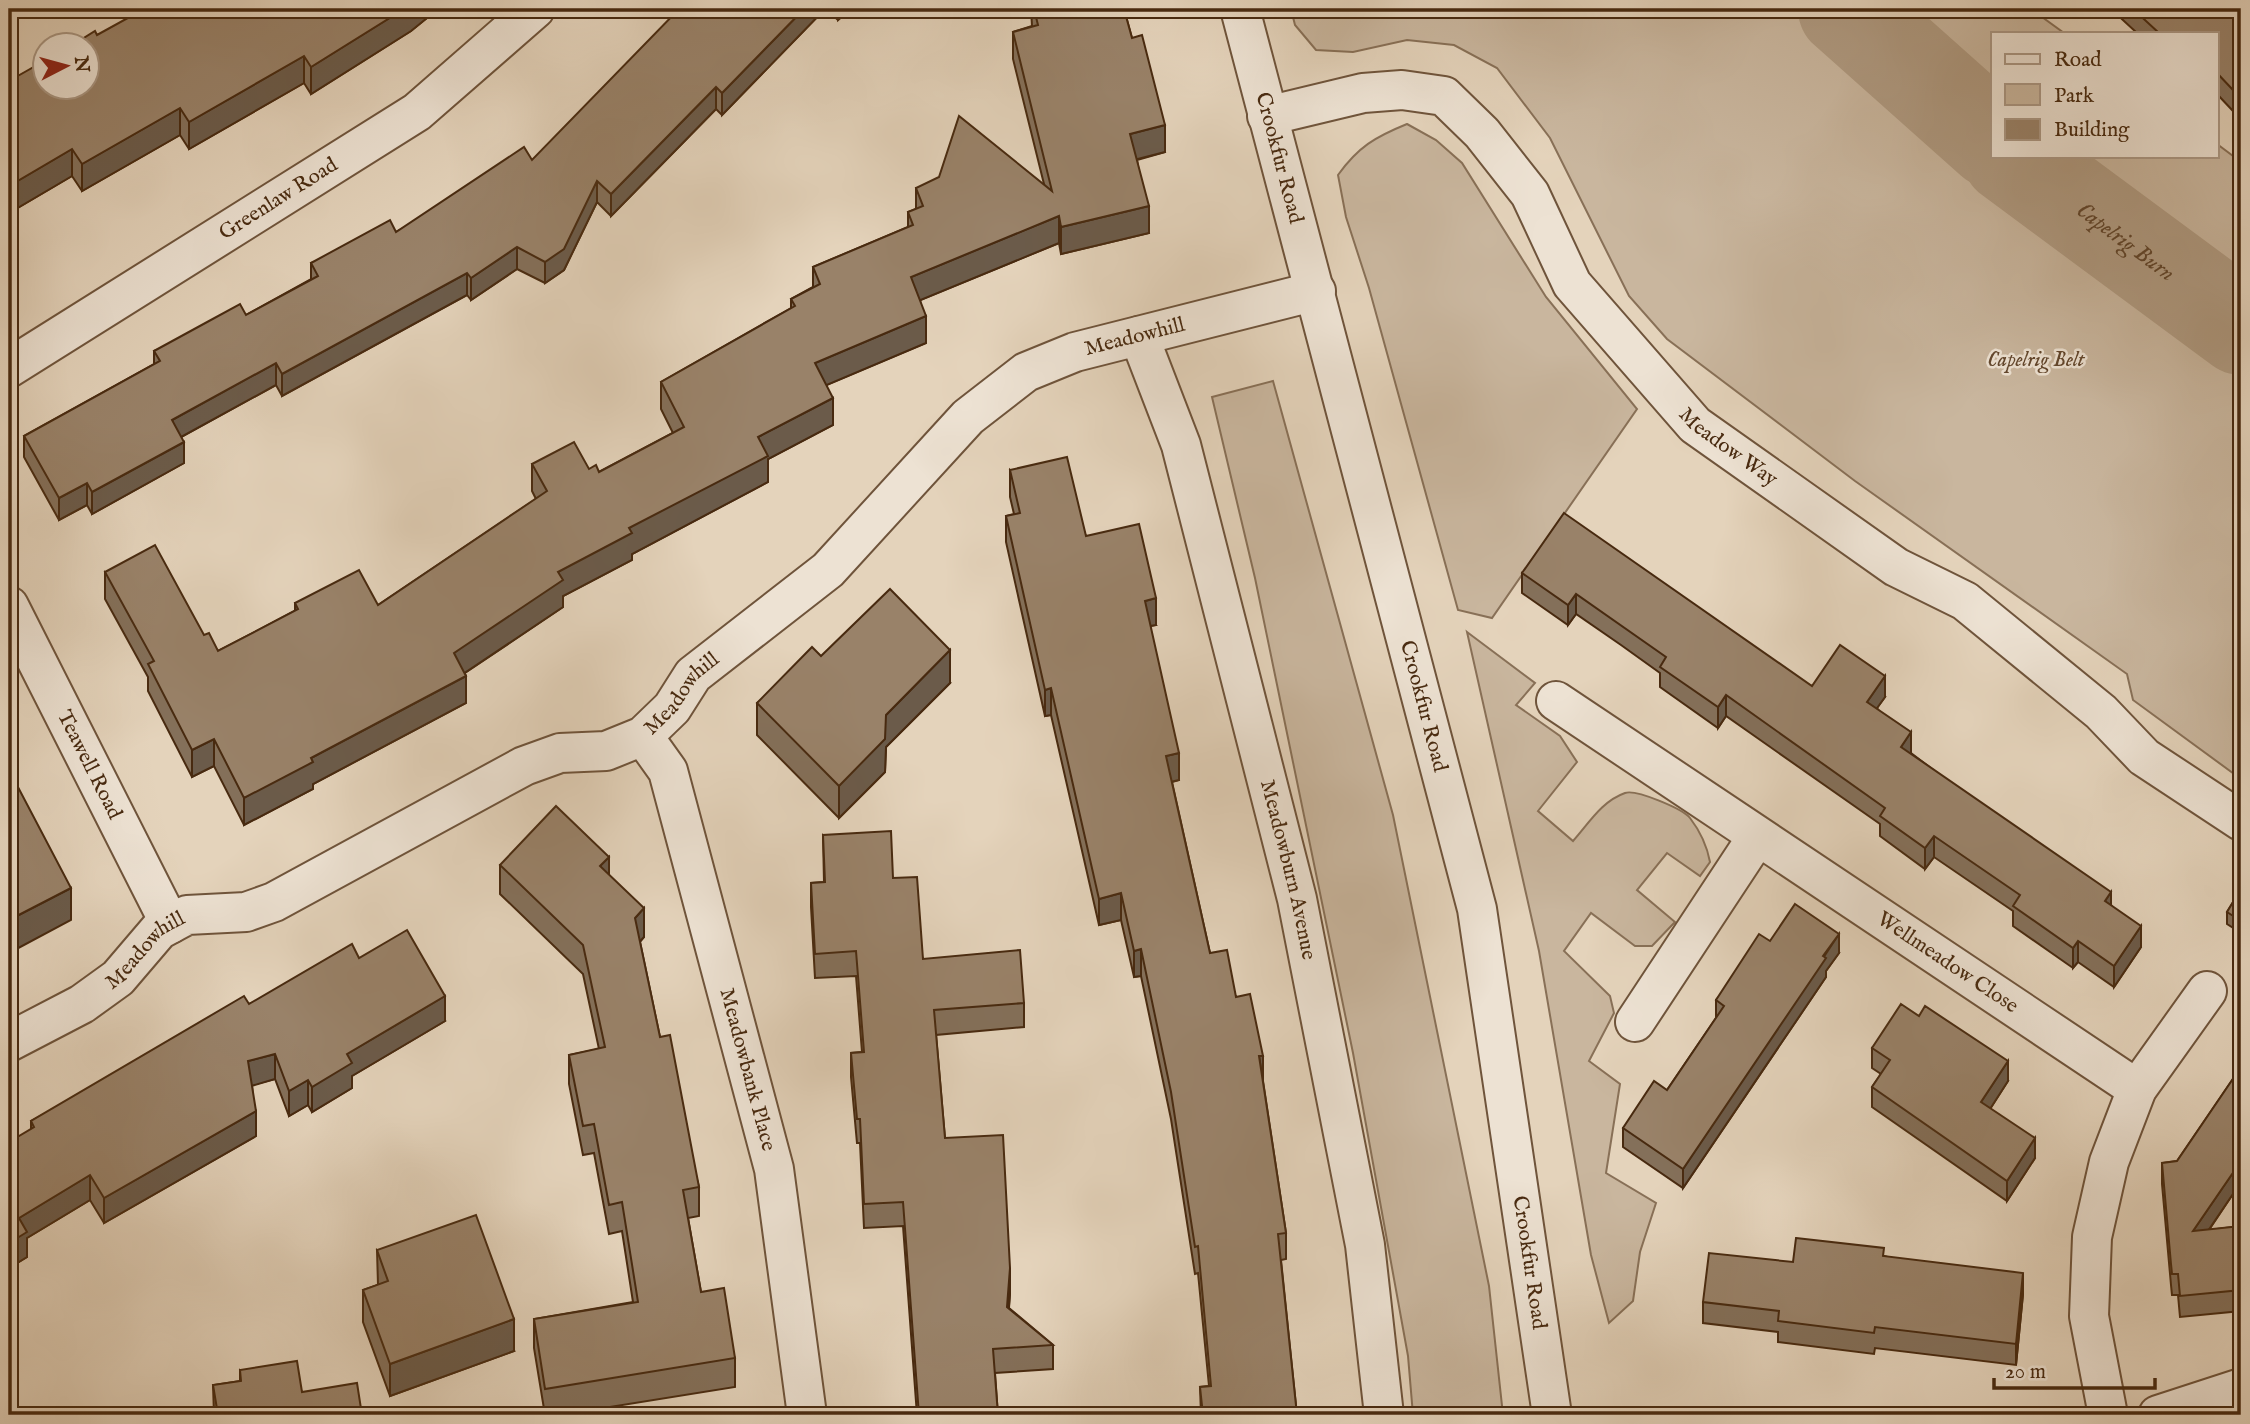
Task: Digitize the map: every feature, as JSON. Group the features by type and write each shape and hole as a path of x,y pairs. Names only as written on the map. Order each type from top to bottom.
{"street":[{"name":"Greenlaw Road","path":"9,368 417,111 535,9"},
{"name":"Crookfur Road","path":"1240,9 1477,909 1552,1415"},
{"name":"Meadow Way","path":"1267,116 1363,93 1402,90 1444,96 1482,133 1530,194 1572,284 1695,425 1896,567 1965,601 2101,712 2144,757 2241,821"},
{"name":"Meadowhill","path":"9,1042 82,1004 118,978 159,930 187,915 246,912 274,902 524,766 560,753 606,751 643,736 671,708 693,675 828,570 968,417 1026,372 1075,352 1316,290"},
{"name":"Meadowburn Avenue","path":"1139,336 1181,445 1297,899 1365,1245 1384,1415"},
{"name":"Teawell Road","path":"9,606 170,924"},
{"name":"Wellmeadow Close","path":"1556,701 2137,1089"},
{"name":"Meadowbank Place","path":"643,736 668,771 774,1169 807,1415"},
{"path":"1635,1022 1757,837"},
{"path":"2108,1415 2089,1316 2092,1237 2109,1162 2137,1089 2207,991"},
{"path":"2158,1415 2241,1388"}],"green space":[{"name":"Capelrig Belt","path":"1291,9 2031,9 2063,32 1991,32 1991,158 2218,158 2218,145 2241,162 2241,779 2133,700 2127,674 1855,481 1667,339 1629,296 1550,138 1497,68 1454,45 1407,40 1353,52 1316,50 1295,25"},
{"path":"1407,124 1436,140 1462,163 1546,297 1637,409 1492,618 1458,610 1369,288 1346,217 1338,175 1368,144"},
{"path":"1273,381 1393,815 1489,1286 1503,1415 1413,1415 1408,1356 1353,1053 1255,578 1212,397"},
{"path":"1467,632 1535,683 1516,705 1560,736 1577,762 1538,811 1573,841 1609,801 1625,793 1649,797 1690,818 1703,839 1710,862 1700,876 1667,853 1637,890 1675,922 1652,946 1635,946 1591,913 1564,951 1610,996 1614,1013 1589,1061 1620,1084 1606,1173 1656,1203 1640,1252 1633,1301 1609,1323 1591,1255 1539,951"}],"building":[{"path":"144,9 404,9 311,67 304,56 189,122 180,108 82,164 72,149 9,186 9,81 32,68 32,102 102,102 102,32"},
{"path":"679,9 804,9 722,93 716,87 611,194 597,181 564,249 545,262 517,247 471,278 467,273 282,374 276,363 172,420 184,442 92,492 87,483 59,498 24,436 160,361 154,351 240,304 246,315 318,276 311,263 390,220 396,232 524,147 532,160"},
{"path":"1034,9 1124,9 1132,38 1142,35 1165,125 1130,134 1149,206 1061,227 1059,216 911,277 926,316 815,363 833,398 758,437 768,456 629,528 632,533 558,572 563,580 454,653 466,676 311,758 313,762 244,798 214,739 192,750 148,664 154,661 105,572 155,545 204,635 209,633 218,651 298,609 295,603 359,570 378,605 547,491 532,464 574,442 589,469 596,465 599,472 684,427 661,382 795,306 791,299 820,284 813,267 913,225 908,212 923,206 916,188 939,177 959,116 1052,191 1013,32 1038,25"},
{"path":"2133,9 2241,9 2241,92 2233,90 2218,74 2218,32 2158,32"},
{"path":"1067,457 1086,536 1139,524 1156,598 1145,601 1179,753 1166,756 1210,953 1227,950 1236,997 1250,994 1263,1056 1259,1056 1286,1233 1278,1234 1297,1415 1203,1415 1200,1387 1211,1386 1198,1246 1195,1247 1171,1092 1141,949 1134,951 1121,893 1099,899 1051,688 1045,690 1006,516 1020,513 1010,470"},
{"path":"1564,513 1812,686 1840,645 1885,676 1867,702 1911,732 1901,747 2111,892 2105,901 2141,926 2114,966 2078,941 2073,948 2013,906 2020,895 1934,836 1925,848 1880,816 1885,808 1726,695 1718,707 1660,667 1666,657 1576,594 1568,605 1522,573"},
{"path":"890,589 950,650 886,715 885,739 839,786 757,703 812,647 821,656"},
{"path":"9,770 71,888 9,920"},
{"path":"556,806 609,857 600,866 644,908 635,918 660,1037 670,1035 699,1187 683,1190 701,1292 724,1288 735,1358 545,1389 534,1319 638,1302 622,1202 609,1205 594,1124 583,1126 569,1055 605,1047 583,945 500,865"},
{"path":"891,831 893,878 917,877 923,959 1020,950 1024,1003 934,1010 945,1138 1003,1135 1010,1268 1007,1307 1053,1345 993,1349 998,1415 919,1415 903,1202 864,1204 860,1119 857,1119 851,1053 864,1052 856,951 815,954 811,883 825,882 823,835"},
{"path":"2241,889 2241,921 2227,912"},
{"path":"1795,904 1839,934 1823,956 1826,958 1683,1169 1623,1128 1654,1081 1667,1090 1724,1006 1716,1000 1759,934 1770,941"},
{"path":"407,930 445,996 347,1054 352,1063 312,1087 308,1080 289,1091 275,1054 248,1061 256,1111 104,1198 90,1175 19,1218 27,1232 9,1243 9,1142 34,1127 31,1121 244,996 249,1004 352,944 359,958"},
{"path":"1901,1004 1919,1016 1925,1006 2008,1061 1981,1102 2035,1138 2007,1181 1872,1087 1890,1060 1872,1048"},
{"path":"2241,1067 2241,1161 2193,1231 2241,1226 2241,1290 2180,1296 2178,1274 2172,1274 2162,1163 2177,1161"},
{"path":"476,1215 514,1319 390,1364 363,1290 388,1281 377,1250"},
{"path":"1796,1238 1884,1248 1883,1256 2023,1273 2016,1344 1875,1327 1874,1333 1778,1321 1779,1311 1703,1302 1709,1253 1793,1262"},
{"path":"297,1361 302,1392 357,1383 362,1415 218,1415 213,1385 241,1381 240,1370"}],"waterway":[{"name":"Capelrig Burn","path":"1846,9 1991,138"},
{"name":"Capelrig Burn","path":"2013,158 2241,327"}]}
